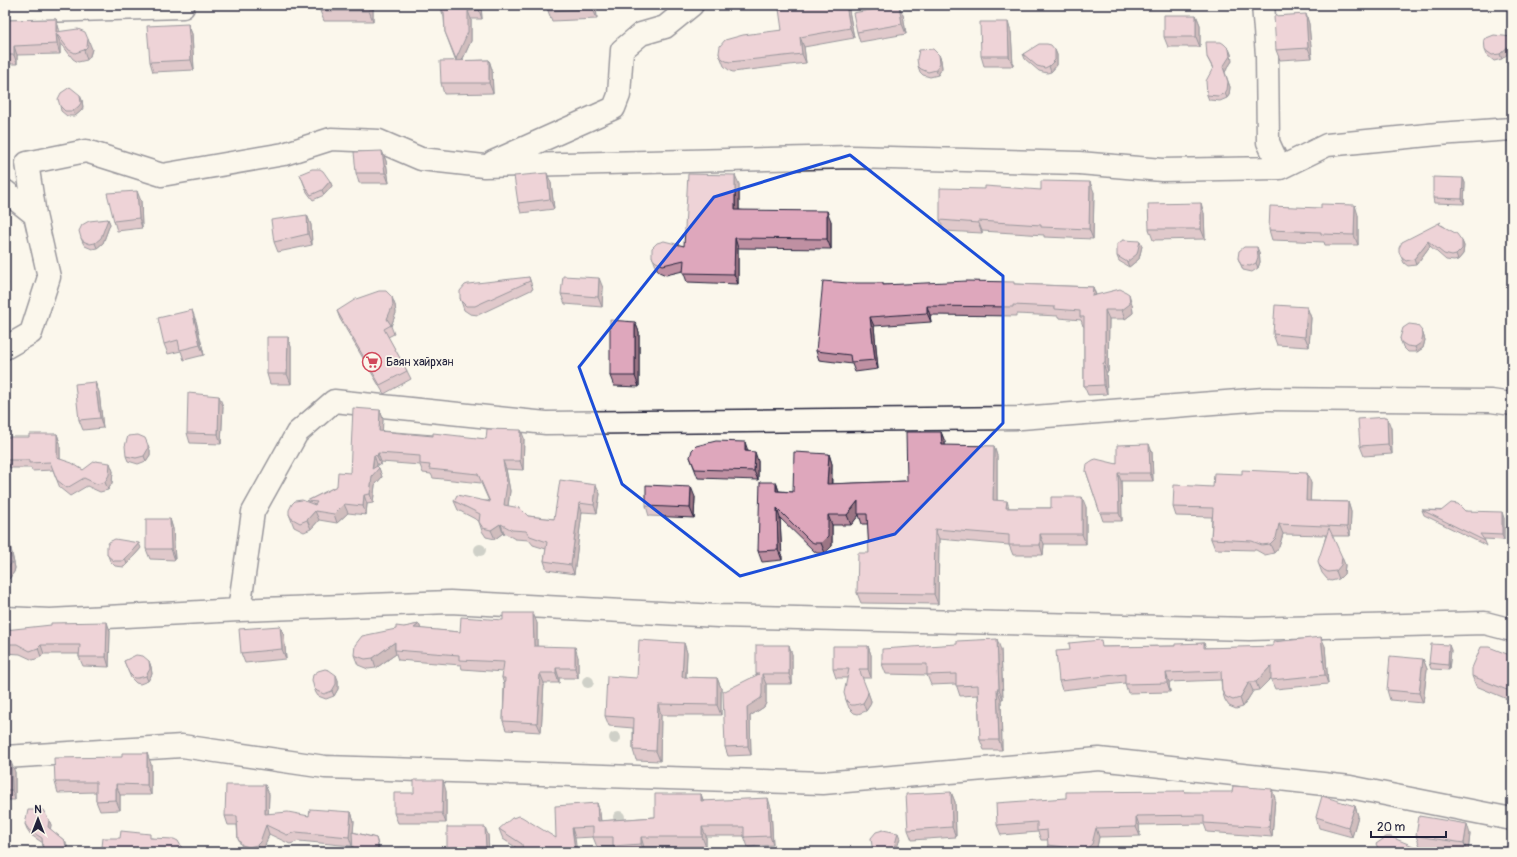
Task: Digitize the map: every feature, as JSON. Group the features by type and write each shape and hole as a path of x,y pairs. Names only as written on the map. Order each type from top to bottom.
{"street":[{"path":"484,166 614,108 619,95 622,50 641,34 665,27 692,5"},
{"path":"1262,5 1267,55 1268,142 1280,168"},
{"path":"5,12 183,7"},
{"path":"5,348 31,333 49,277 27,162 86,151 162,174 284,154 331,139 379,141 421,159 484,166 580,165 852,157 1079,162 1162,170 1280,168 1327,145 1438,134 1512,129"},
{"path":"5,191 36,215"},
{"path":"239,610 253,512 297,433 334,401 546,423 1021,418 1264,398 1491,402 1512,404"},
{"path":"5,618 50,620 239,610 450,602 718,616 1249,629 1485,623 1512,630"},
{"path":"5,757 182,746 326,767 823,783 1099,759 1350,787 1512,819"}],"highlighted area":[{"path":"850,155 1003,276 1003,423 895,534 740,576 622,484 579,367 714,197"}],"building":[{"path":"320,5 370,5 369,11 320,11"},
{"path":"442,5 478,5 479,10 468,11 468,32 456,59 445,32 444,12 442,12"},
{"path":"548,5 593,5 593,9 548,11"},
{"path":"809,5 846,5 850,28 800,37 802,54 730,62 720,57 720,46 725,40 743,35 782,30 779,9"},
{"path":"899,5 902,24 857,32 853,13"},
{"path":"1306,14 1308,48 1276,50 1274,16"},
{"path":"1164,15 1196,15 1196,37 1164,37"},
{"path":"56,19 56,32 78,29 85,32 88,39 87,47 84,50 75,53 69,50 56,33 57,44 14,46 14,55 5,55 5,20"},
{"path":"980,22 1008,22 1009,56 981,56"},
{"path":"188,24 191,60 150,62 147,26"},
{"path":"1494,35 1512,37 1512,43 1500,54 1492,55 1485,50 1484,39"},
{"path":"1206,42 1221,42 1229,49 1230,56 1223,67 1228,82 1227,90 1225,93 1218,96 1207,95 1206,81 1213,68 1207,57"},
{"path":"1039,44 1051,45 1055,50 1055,60 1045,68 1037,66 1023,54"},
{"path":"933,49 939,55 940,63 936,70 928,72 918,66 917,59 919,50"},
{"path":"489,60 489,83 441,83 440,61"},
{"path":"70,87 80,95 81,103 73,111 65,111 60,106 58,99 61,93"},
{"path":"382,151 385,173 356,173 354,152"},
{"path":"312,169 320,169 323,171 330,181 322,190 311,195 300,174"},
{"path":"547,173 550,199 518,203 514,176"},
{"path":"688,174 735,175 735,210 827,211 827,239 735,238 734,274 683,273 684,260 663,265 656,262 652,256 652,248 657,243 664,241 684,246"},
{"path":"1433,177 1463,178 1462,199 1433,198"},
{"path":"1041,181 1090,182 1089,229 1041,227 1041,225 978,221 978,223 940,220 940,188 985,189 985,186 1041,190"},
{"path":"137,191 139,218 114,221 107,193"},
{"path":"1201,203 1201,229 1149,229 1148,204"},
{"path":"1321,204 1355,205 1354,235 1269,230 1270,206 1321,208"},
{"path":"307,215 308,234 274,242 271,220"},
{"path":"108,219 101,238 95,243 90,244 83,241 79,231 82,225 89,221"},
{"path":"1441,222 1439,224 1457,234 1462,241 1462,249 1456,255 1452,256 1444,254 1428,241 1414,259 1406,261 1402,258 1399,248 1402,242"},
{"path":"1123,240 1140,241 1137,254 1127,262 1117,256 1117,244"},
{"path":"1244,247 1257,247 1258,257 1256,263 1250,266 1241,265 1238,258 1239,251"},
{"path":"5,274 7,278 5,285"},
{"path":"563,276 599,278 598,297 561,294"},
{"path":"529,277 530,281 475,306 466,306 460,298 460,291 465,285 468,284"},
{"path":"823,281 883,283 883,285 967,281 1014,282 1014,284 1093,287 1092,296 1120,289 1129,294 1130,304 1122,310 1105,310 1105,363 1103,363 1104,385 1084,386 1084,317 1080,317 1080,311 1055,309 1055,307 1013,305 1013,307 927,306 927,313 870,317 875,360 851,362 850,355 816,351"},
{"path":"379,291 386,291 392,297 393,305 387,319 391,325 384,329 407,371 380,385 337,311 356,299"},
{"path":"1275,305 1307,307 1305,337 1273,334"},
{"path":"192,310 200,345 180,350 178,340 164,344 158,318"},
{"path":"610,320 635,322 635,376 610,376"},
{"path":"1409,324 1417,325 1422,331 1423,335 1421,343 1415,347 1407,346 1401,342 1400,338 1403,328"},
{"path":"267,337 288,337 287,374 267,374"},
{"path":"95,382 100,418 79,420 75,384"},
{"path":"188,393 219,396 218,434 187,433"},
{"path":"353,408 380,410 379,431 433,436 433,433 486,439 487,429 521,430 520,461 503,461 507,483 504,505 520,508 528,516 554,519 560,480 596,485 594,505 579,503 571,565 544,561 547,542 530,536 526,531 512,530 501,524 501,526 500,524 491,530 483,528 479,522 480,514 454,501 457,495 490,502 478,474 429,469 430,465 420,464 420,456 378,453 377,456 374,455 372,469 377,466 379,468 372,476 370,494 364,495 363,506 344,504 334,514 315,511 307,520 300,523 291,518 289,510 295,501 302,500 315,505 317,502 307,501 337,486 338,472 350,473"},
{"path":"1387,417 1388,444 1360,446 1358,419"},
{"path":"906,432 941,432 942,445 994,446 993,500 1007,501 1006,508 1051,508 1051,497 1082,497 1082,534 1040,534 1040,545 1009,545 1009,535 935,529 934,594 857,593 858,553 869,553 867,514 858,514 858,501 847,515 828,515 828,536 821,543 814,543 810,541 777,508 778,550 758,551 760,482 776,482 776,491 793,492 794,452 829,454 827,484 907,481"},
{"path":"29,434 57,434 57,458 72,463 83,470 95,461 110,463 109,475 105,482 97,484 84,478 67,488 57,480 50,462 29,463 29,460 7,460 7,437 29,437"},
{"path":"138,435 145,438 148,445 148,449 144,456 136,458 126,456 125,446 128,436"},
{"path":"716,441 745,442 745,451 755,452 754,471 695,469 690,457 692,450 696,446"},
{"path":"1149,444 1150,473 1118,473 1119,513 1100,513 1086,471 1087,464 1096,459 1117,464 1117,445"},
{"path":"1242,470 1307,473 1306,501 1348,502 1347,527 1279,524 1276,538 1270,544 1262,545 1252,541 1211,539 1213,508 1173,507 1174,485 1213,487 1214,473 1242,474"},
{"path":"646,485 691,487 690,508 646,506"},
{"path":"1451,503 1458,504 1465,511 1502,512 1502,535 1480,534 1485,541 1422,510 1441,511"},
{"path":"146,519 170,519 171,549 146,549"},
{"path":"5,527 12,560 11,564 5,571"},
{"path":"1329,528 1342,557 1341,565 1336,571 1328,572 1319,565 1318,561"},
{"path":"115,539 139,543 125,559 122,561 114,561 108,556 107,546 109,542"},
{"path":"503,613 533,613 534,646 575,647 575,668 556,668 556,673 540,673 537,723 503,721 505,678 502,678 504,662 459,660 459,655 395,650 395,642 373,658 365,659 354,655 355,645 362,636 396,629 396,626 404,627 419,624 414,628 460,632 461,617 503,620"},
{"path":"107,622 106,657 79,657 80,645 41,645 30,651 17,644 5,644 5,630 51,625 51,623"},
{"path":"280,626 282,649 241,653 239,629"},
{"path":"1321,637 1325,675 1271,680 1271,666 1256,682 1249,682 1240,698 1233,700 1226,697 1222,691 1221,671 1166,673 1167,683 1125,684 1125,674 1059,681 1056,651 1070,650 1069,643 1101,640 1102,647 1175,646 1175,644 1204,643 1204,648 1273,646 1273,642"},
{"path":"997,639 999,740 980,740 978,685 956,686 956,674 927,675 927,664 882,664 882,649 957,644 957,641"},
{"path":"639,640 684,643 682,677 717,678 717,705 658,704 656,751 633,750 634,718 605,716 607,676 637,678"},
{"path":"1431,644 1449,645 1448,665 1429,663"},
{"path":"756,645 789,645 789,674 762,674 761,698 747,707 748,746 725,747 723,692 759,674 756,674"},
{"path":"833,646 868,646 868,669 859,669 868,692 863,703 851,705 846,700 844,693 849,669 833,669"},
{"path":"1481,647 1489,647 1512,656 1512,692 1472,676 1472,668"},
{"path":"136,655 143,656 149,661 150,669 146,676 134,678 129,673 124,661"},
{"path":"1390,656 1423,659 1419,693 1387,690"},
{"path":"325,669 336,675 336,684 332,691 324,694 314,688 312,680 313,675 318,671"},
{"path":"122,753 147,753 147,785 116,784 116,800 96,801 96,782 55,782 54,758 122,757"},
{"path":"5,762 11,762 12,790 5,790"},
{"path":"414,780 443,780 442,813 394,813 394,793 414,793"},
{"path":"226,785 265,785 265,814 288,812 309,816 310,809 351,812 349,837 296,832 287,835 266,825 260,842 257,845 249,847 242,845 238,839 237,816 225,816"},
{"path":"1233,786 1272,789 1269,827 1204,823 1204,815 1136,816 1136,827 1096,828 1092,844 1086,849 1082,849 1048,845 1047,830 1037,831 1037,822 997,825 996,803 1066,798 1066,792 1232,792"},
{"path":"951,792 952,827 908,830 906,794"},
{"path":"655,794 701,794 701,801 768,798 770,836 744,837 744,827 702,827 702,837 641,837 641,844 613,846 613,837 593,837 593,827 572,828 575,850 579,852 523,852 522,844 499,829 512,818 519,816 556,838 555,806 597,803 598,821 655,817"},
{"path":"1322,796 1355,806 1348,827 1316,817"},
{"path":"28,810 43,810 49,820 48,827 65,841 66,848 64,852 45,852 43,849 42,838 29,830 25,824"},
{"path":"1419,816 1467,824 1464,843 1416,836"},
{"path":"447,827 485,827 486,849 481,849 481,852 468,852 469,849 447,849"},
{"path":"883,830 898,833 894,848 889,852 876,852 872,846 871,838 876,832"},
{"path":"121,831 150,834 150,838 174,839 178,841 182,848 180,852 119,852 119,850 102,847 103,838 120,838"},
{"path":"352,832 376,838 378,846 377,852 353,852"},
{"path":"1386,837 1391,837 1428,852 1380,852 1376,844"}],"place":[{"name":"Баян хайрхан","path":"372,362"}]}
